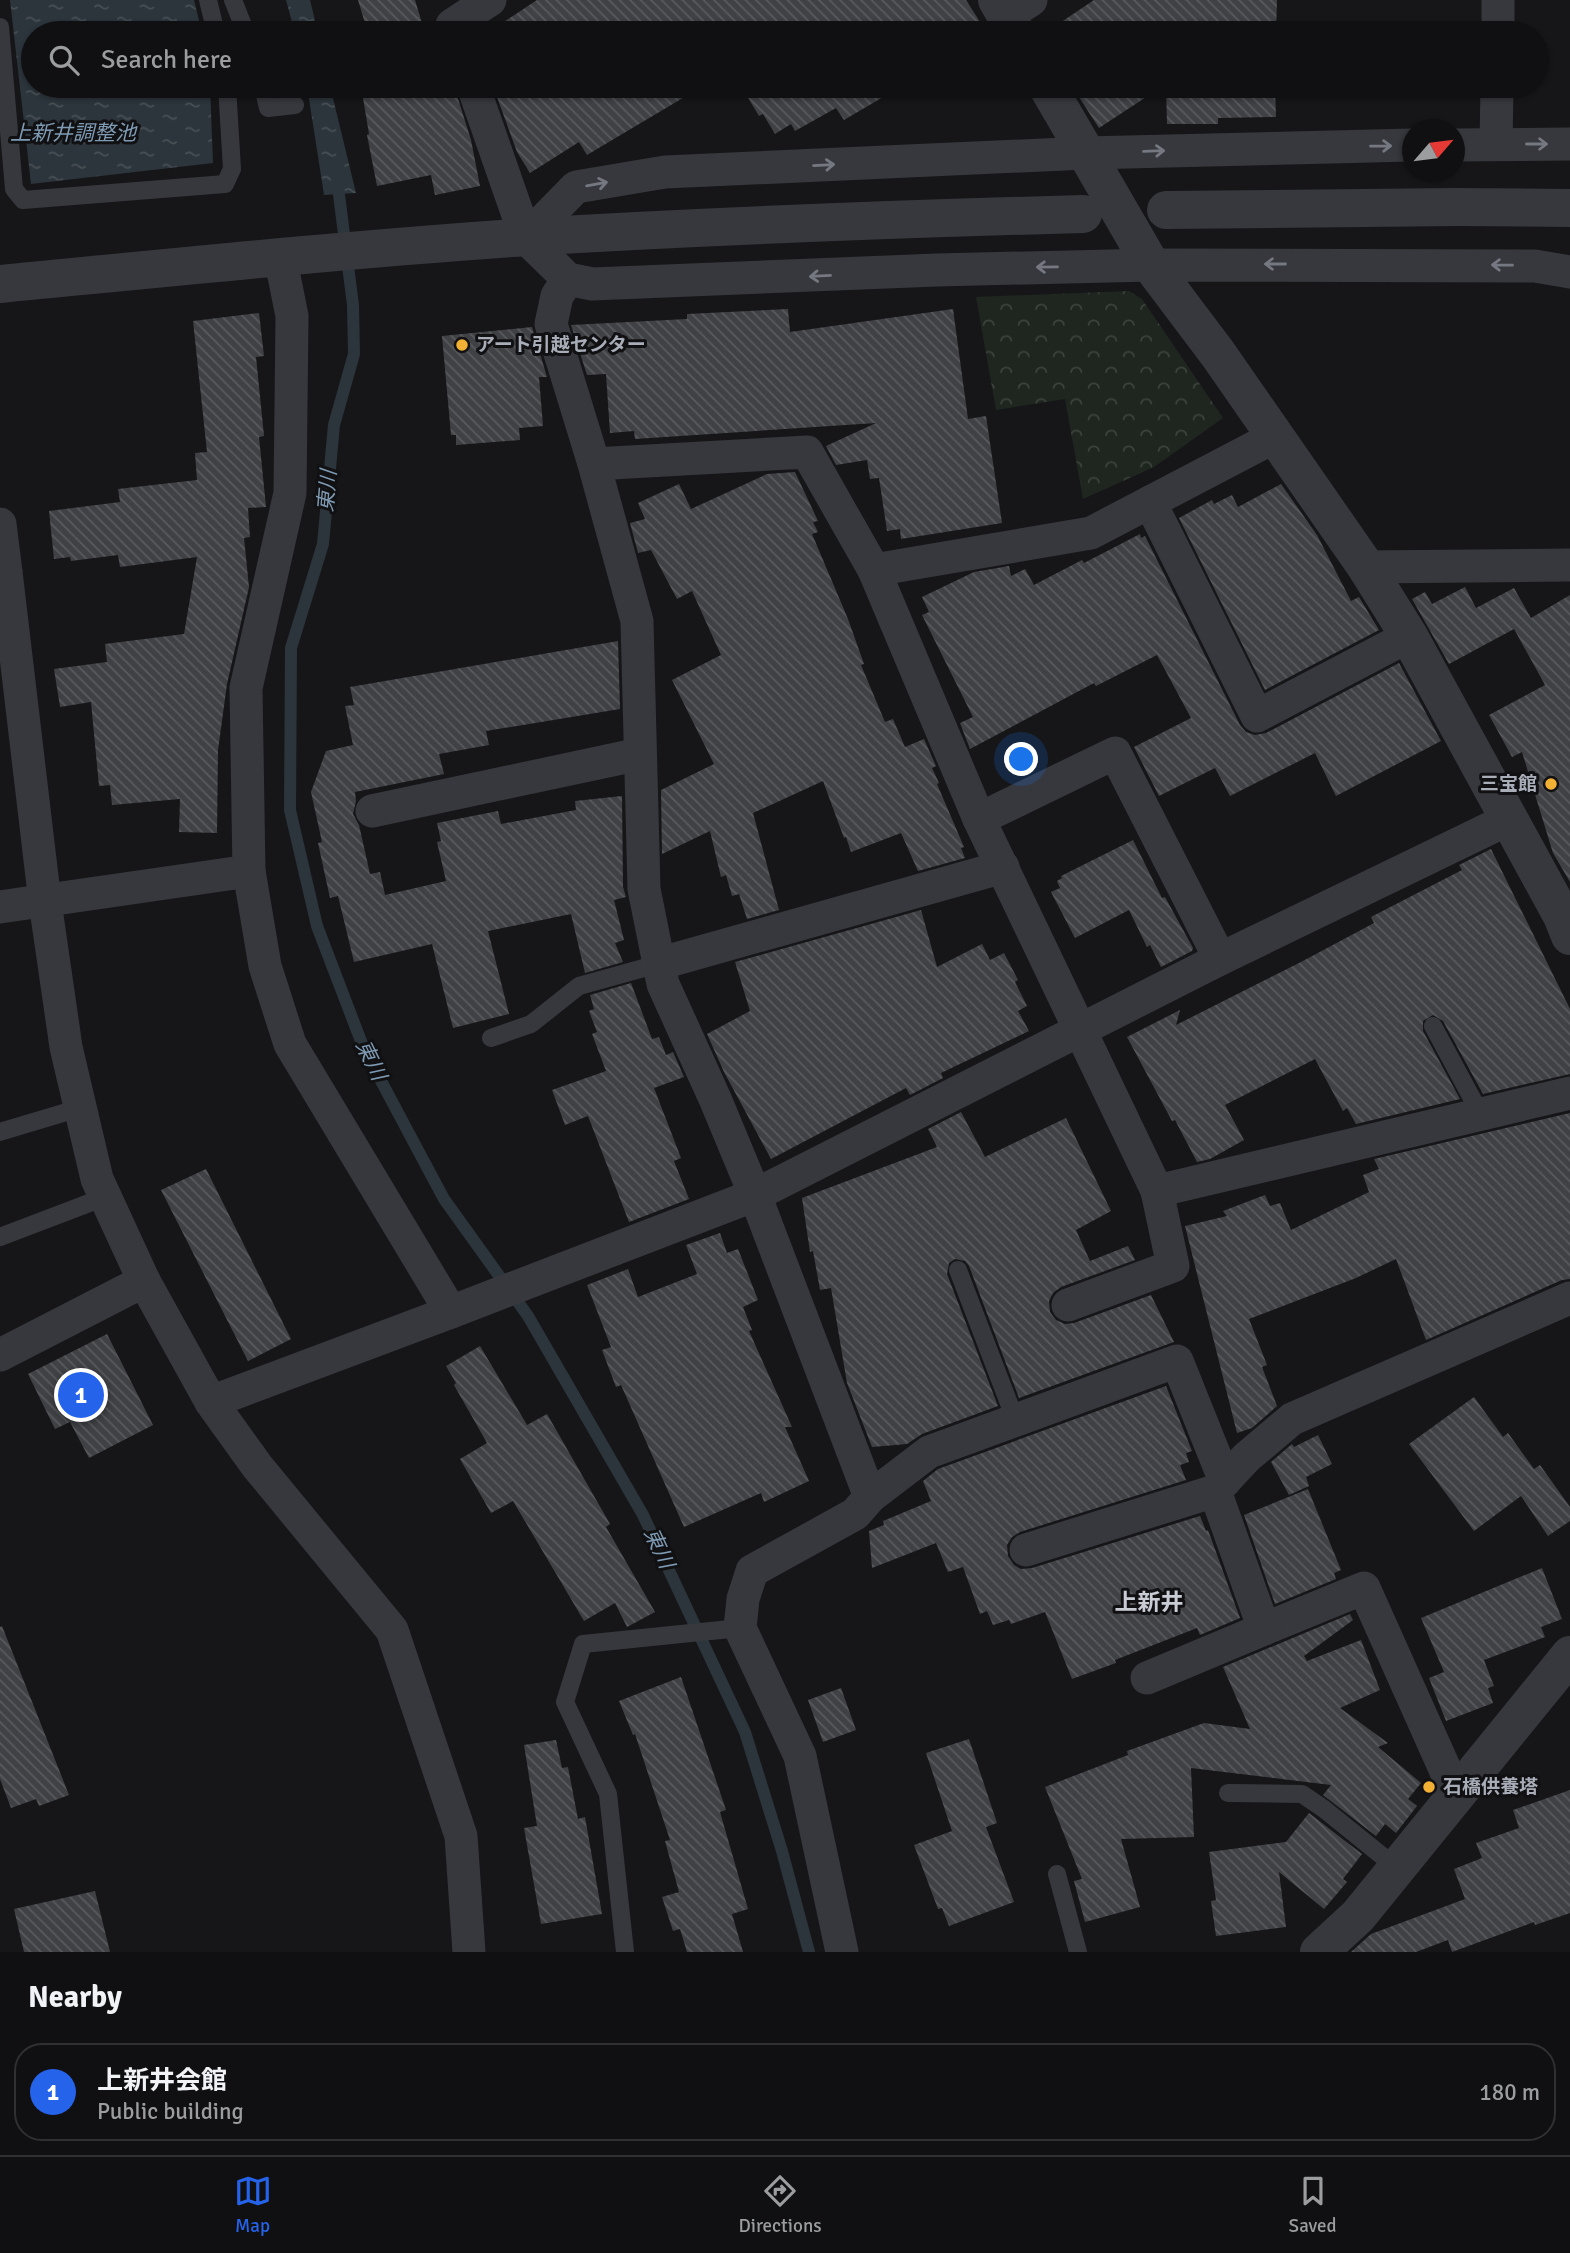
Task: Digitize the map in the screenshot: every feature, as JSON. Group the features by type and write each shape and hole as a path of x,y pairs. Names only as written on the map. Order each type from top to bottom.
{"street":[{"path":"450,19 490,0"},
{"path":"1498,21 1499,0"},
{"path":"477,98 526,238 568,279 592,285 937,270 1151,265 1535,266 1570,272"},
{"path":"1054,98 1151,265 1219,354 1366,567 1409,636 1562,916 1570,936"},
{"path":"1496,144 1497,98"},
{"path":"1465,145 1570,144"},
{"path":"526,238 576,187 665,172 1086,153 1402,145"},
{"path":"1166,210 1570,208"},
{"path":"0,284 280,256 526,238 806,222 1083,214"},
{"path":"280,256 292,316 290,493 246,688 249,871 265,966 290,1044 464,1307"},
{"path":"568,279 558,296 551,324 594,464 637,621 644,889 658,964 663,984 755,1195 870,1497"},
{"path":"874,570 1091,533 1276,436"},
{"path":"594,464 807,453 874,570 979,819 1157,1191 1172,1266 1068,1305"},
{"path":"1150,502 1257,716 1409,636"},
{"path":"0,524 3,573 66,1047 97,1179 144,1281 211,1402 257,1466 392,1630 461,1836 469,1952"},
{"path":"1366,567 1570,565"},
{"path":"979,819 1115,753 1220,959"},
{"path":"372,811 640,754"},
{"path":"211,1402 530,1283 755,1195 1220,959 1509,819"},
{"path":"658,964 1003,867"},
{"path":"0,907 249,871"},
{"path":"1157,1191 1570,1093"},
{"path":"0,1355 144,1281"},
{"path":"1026,1550 1220,1486 1247,1457 1292,1419 1570,1298"},
{"path":"842,1952 800,1756 729,1629 752,1571 855,1514 870,1497 929,1452 1177,1361 1220,1486 1264,1629"},
{"path":"1147,1678 1364,1588 1457,1796"},
{"path":"1319,1952 1358,1916 1570,1655"}],"lane":[{"path":"208,0 213,21"},
{"path":"233,0 241,21"},
{"path":"0,27 14,188 23,200 225,184 232,169 228,98"},
{"path":"266,98 268,108 295,105"},
{"path":"491,1038 531,1024 579,986 658,964"},
{"path":"1433,1026 1481,1115"},
{"path":"0,1132 80,1108"},
{"path":"0,1237 105,1197"},
{"path":"958,1270 1015,1419"},
{"path":"625,1952 608,1794 565,1702 583,1644 729,1629"},
{"path":"1228,1793 1302,1794 1397,1868"},
{"path":"1057,1874 1078,1952"}],"green space":[{"path":"1129,291 1142,299 1223,418 1154,467 1083,499 1065,399 996,410 976,297"}],"water":[{"name":"上新井調整池","path":"10,0 194,0 199,21 21,21 21,96"},
{"path":"286,0 310,0 315,21 292,21"},
{"name":"上新井調整池","path":"21,98 210,98 213,163 31,184"},
{"path":"309,98 333,98 356,193 324,195"}],"building":[{"path":"358,0 415,0 421,21 364,21"},
{"path":"537,0 966,0 979,21 505,21"},
{"path":"1094,0 1277,0 1276,21 1063,21"},
{"path":"363,98 458,98 471,140 480,186 435,195 431,175 377,186 367,135"},
{"path":"497,98 683,98 587,155 579,142 530,173 517,152"},
{"path":"748,98 882,98 844,120 836,108 795,131 791,124 775,134 763,114 759,116"},
{"path":"1080,98 1145,98 1099,128"},
{"path":"1166,98 1275,98 1276,117 1218,118 1218,124 1167,124"},
{"path":"788,309 790,332 953,309 968,419 986,416 1002,523 901,539 900,529 887,531 879,478 870,479 867,460 836,465 826,446 876,423 635,439 634,431 610,433 606,374 587,375 571,325 687,319 687,314"},
{"path":"259,313 264,356 256,357 264,436 259,437 266,507 248,508 250,537 244,538 249,587 227,684 218,750 217,833 179,832 180,799 112,805 110,785 99,786 91,702 60,707 54,669 107,662 105,644 184,634 197,557 120,567 118,555 71,561 70,557 54,559 49,511 120,502 118,489 197,480 195,453 207,452 193,321"},
{"path":"532,327 547,377 539,377 543,426 519,428 520,440 456,445 456,435 451,435 442,336"},
{"path":"795,472 818,521 813,522 818,532 812,534 848,619 864,664 861,665 885,722 893,719 905,747 924,739 936,766 932,768 939,783 937,784 964,847 961,848 965,858 918,871 901,833 851,852 823,781 753,813 779,910 747,919 739,894 732,896 726,875 721,877 710,831 662,854 661,790 714,764 672,680 721,655 692,591 677,599 651,550 638,553 630,523 645,519 638,503 679,484 691,509 767,474"},
{"path":"1281,484 1317,535 1351,601 1359,597 1379,630 1265,690 1179,518 1212,500 1214,504 1232,495 1238,507"},
{"path":"1140,534 1141,538 1145,536 1240,725 1246,732 1255,735 1266,733 1399,663 1441,741 1336,796 1315,753 1230,796 1215,768 1159,796 1134,747 1191,718 1157,655 1096,686 1094,683 970,749 960,723 973,717 922,615 929,612 922,597 974,572 1009,566 1011,576 1025,569 1034,585"},
{"path":"1465,587 1476,608 1514,588 1531,618 1570,595 1570,882 1553,853 1522,752 1512,757 1489,715 1545,685 1514,629 1449,664 1412,599 1425,592 1432,604"},
{"path":"618,641 620,709 486,731 489,745 439,754 444,774 355,792 353,814 359,825 370,874 380,872 385,895 446,881 437,842 441,841 437,823 498,811 501,824 576,810 575,801 622,796 623,887 626,897 614,900 624,940 615,943 623,962 585,973 571,914 488,931 509,1014 453,1028 432,944 354,962 338,896 330,898 318,843 322,842 311,792 326,751 353,745 345,706 354,705 350,687"},
{"path":"1133,840 1162,898 1165,897 1193,948 1161,967 1150,945 1147,947 1129,910 1075,938 1051,892 1060,888 1057,881 1061,876"},
{"path":"1491,849 1570,1009 1570,1074 1483,1094 1443,1021 1433,1015 1423,1021 1423,1031 1460,1099 1356,1124 1347,1108 1343,1111 1315,1059 1225,1105 1244,1140 1210,1159 1197,1162 1127,1037 1180,1010 1176,1025 1301,962 1374,923 1371,917 1462,870 1459,865"},
{"path":"921,910 937,967 982,944 990,960 1004,953 1027,1006 1018,1011 1029,1031 941,1073 943,1078 910,1095 906,1088 771,1159 724,1072 707,1034 750,1011 735,962"},
{"path":"631,983 652,1039 659,1037 666,1055 673,1052 684,1077 654,1088 681,1158 674,1161 689,1199 629,1222 588,1116 565,1125 552,1090 606,1071 592,1034 597,1032 589,1011 594,1009 590,995"},
{"path":"961,1112 985,1157 1066,1118 1111,1211 1076,1230 1090,1261 1128,1246 1135,1260 1061,1287 1053,1293 1049,1301 1050,1312 1056,1320 1065,1324 1074,1323 1151,1295 1174,1342 1019,1398 969,1266 965,1261 955,1259 949,1263 947,1274 998,1406 922,1434 907,1444 872,1447 847,1383 831,1288 820,1290 813,1251 810,1252 802,1198 937,1147 928,1129"},
{"path":"1570,1113 1570,1279 1562,1280 1426,1340 1396,1259 1356,1278 1249,1319 1267,1365 1262,1367 1277,1406 1252,1428 1237,1433 1185,1226 1227,1216 1223,1211 1265,1195 1270,1206 1280,1203 1291,1230 1369,1192 1363,1175 1379,1169 1374,1159"},
{"path":"206,1169 291,1339 248,1361 161,1190"},
{"path":"720,1233 727,1253 738,1249 758,1300 743,1307 752,1330 749,1331 792,1427 785,1427 809,1481 764,1502 761,1493 684,1527 621,1385 616,1387 602,1350 611,1347 587,1285 628,1269 638,1297 697,1274 686,1245"},
{"path":"107,1334 153,1425 89,1458 70,1422 55,1429 28,1374"},
{"path":"480,1346 527,1425 547,1414 610,1524 606,1527 655,1612 627,1627 615,1603 584,1621 513,1501 491,1513 460,1459 487,1443 446,1366"},
{"path":"1166,1386 1192,1451 1186,1453 1189,1462 1180,1465 1186,1480 1020,1532 1012,1537 1007,1545 1008,1556 1014,1565 1021,1569 1032,1568 1200,1516 1206,1531 1208,1530 1240,1618 1200,1635 1197,1628 1072,1679 1045,1612 1011,1624 1009,1620 993,1625 987,1611 980,1614 963,1567 948,1572 936,1543 872,1568 869,1531 884,1525 883,1521 931,1501 923,1481 938,1469"},
{"path":"1474,1397 1503,1437 1508,1433 1534,1469 1540,1465 1570,1507 1570,1521 1548,1536 1521,1496 1474,1531 1409,1444"},
{"path":"1318,1435 1332,1464 1306,1477 1309,1486 1289,1495 1271,1462 1292,1444 1294,1447"},
{"path":"1308,1489 1341,1570 1334,1573 1336,1579 1275,1604 1244,1515"},
{"path":"1542,1568 1562,1619 1541,1627 1545,1637 1484,1660 1494,1686 1488,1688 1493,1703 1446,1721 1429,1678 1444,1672 1421,1618"},
{"path":"1350,1614 1353,1620 1304,1656 1307,1661 1361,1640 1380,1690 1340,1708 1388,1743 1378,1747 1421,1783 1408,1799 1417,1806 1396,1833 1385,1824 1376,1836 1323,1795 1331,1785 1191,1768 1194,1837 1121,1839 1140,1907 1085,1922 1074,1881 1082,1879 1045,1787 1128,1755 1127,1751 1204,1723 1250,1729 1223,1667"},
{"path":"2,1626 69,1795 39,1806 36,1799 11,1808 0,1779"},
{"path":"681,1677 726,1810 720,1812 748,1909 732,1914 743,1952 687,1952 680,1929 673,1931 662,1897 679,1892 665,1841 670,1840 635,1734 633,1735 619,1701"},
{"path":"841,1688 856,1730 823,1742 808,1700"},
{"path":"969,1739 997,1823 986,1827 1014,1902 949,1926 942,1908 938,1909 914,1845 952,1831 926,1753"},
{"path":"556,1740 562,1768 568,1767 578,1819 585,1817 602,1914 541,1924 524,1828 537,1826 524,1745"},
{"path":"1570,1790 1570,1913 1535,1925 1534,1922 1452,1952 1448,1940 1416,1952 1351,1952 1371,1934 1465,1899 1454,1869 1482,1858 1476,1843 1519,1828 1513,1810"},
{"path":"1309,1813 1362,1854 1343,1879 1347,1882 1324,1909 1279,1872 1286,1927 1216,1936 1211,1901 1216,1900 1209,1852 1286,1842"},
{"path":"95,1891 110,1952 24,1952 14,1909"}],"waterway":[{"name":"東川","path":"337,179 353,305 354,354 334,425 323,544 291,648 290,810 317,926 364,1049 444,1199 528,1316 643,1515 745,1732 782,1851 809,1952"}],"place":[{"name":"アート引越センター","path":"462,345"},
{"name":"三宝館","path":"1551,784"},
{"name":"上新井会館","path":"81,1395"},
{"name":"石橋供養塔","path":"1429,1787"}],"district":[{"name":"上新井","path":"1149,1602"}]}
